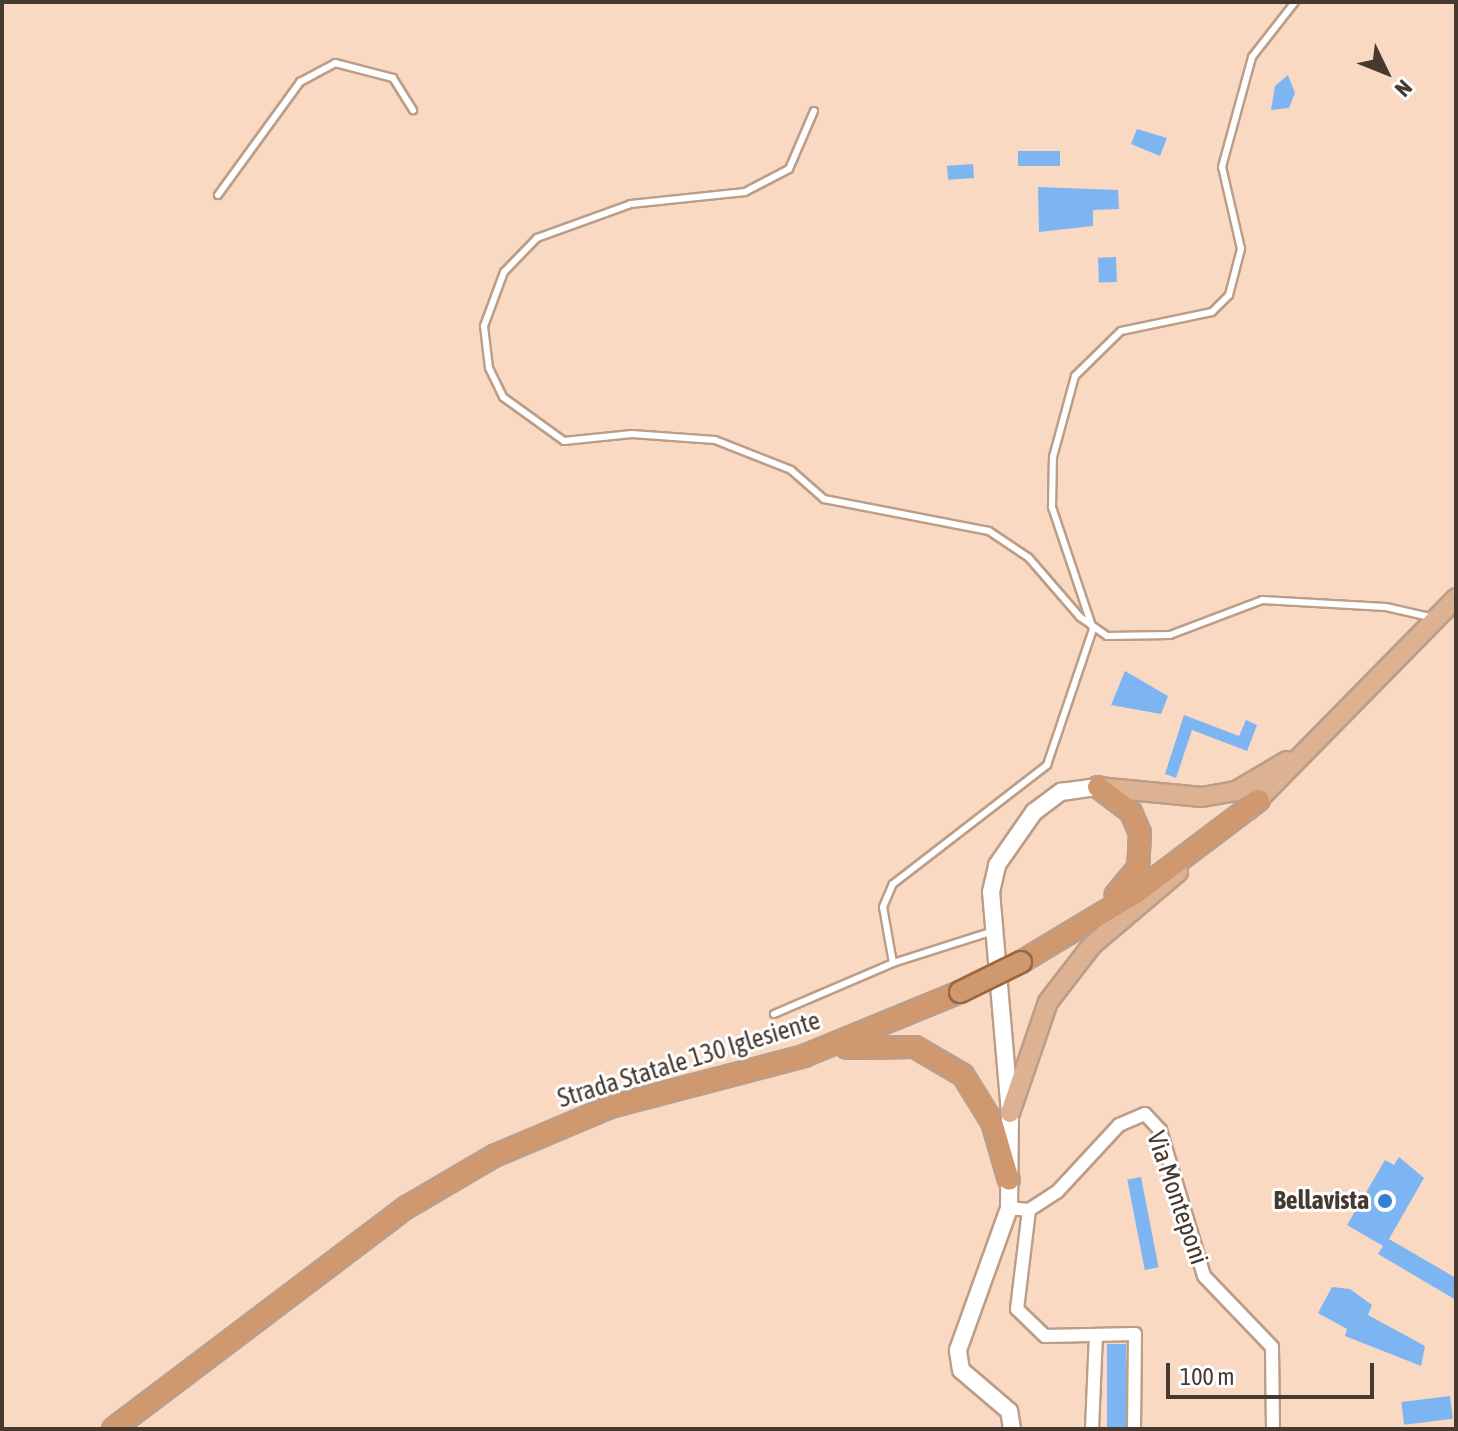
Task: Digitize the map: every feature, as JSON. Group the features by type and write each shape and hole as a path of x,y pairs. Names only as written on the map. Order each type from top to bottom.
{"highway":[{"path":"1021,962 1116,895 1138,868 1138,823 1098,787"},
{"name":"Strada Statale 130 Iglesiente","path":"113,1429 407,1207 494,1156 599,1111 795,1058 960,992 1021,962 1136,893 1259,800"},
{"path":"795,1058 890,1044 940,1057 979,1096 1009,1180"}],"main road":[{"path":"1010,1113 1048,1002 1092,945 1310,753 1456,598"},
{"path":"1012,1429 1009,1411 961,1370 958,1350 1009,1208 1010,1113 993,931 997,865 1018,831 1061,792 1098,787 1202,797 1236,791 1301,751 1310,753"}],"street":[{"name":"Via Monteponi","path":"1029,1210 1057,1192 1119,1125 1145,1114 1160,1130 1204,1276 1272,1347 1273,1429"},
{"path":"1009,1208 1029,1210 1017,1309 1022,1320 1045,1336 1135,1334 1134,1429"},
{"path":"1092,1429 1096,1335"}],"lane":[{"path":"893,963 883,907 893,884 1047,765 1093,629 1052,507 1053,457 1075,376 1121,331 1212,312 1229,295 1241,249 1222,167 1252,57 1295,2"},
{"path":"218,195 300,82 335,63 393,78 413,110"},
{"path":"814,111 789,169 745,192 631,204 537,238 504,272 484,326 489,368 503,397 530,423 564,441 632,434 715,440 791,470 824,499 989,531 1058,585 1093,629 1107,636 1170,635 1262,600 1386,607 1438,619"},
{"path":"774,1014 893,963 993,931"}],"building":[{"path":"1288,75 1295,93 1289,108 1271,110 1275,86"},
{"path":"1137,129 1167,138 1160,156 1131,144"},
{"path":"1018,151 1060,151 1060,166 1018,166"},
{"path":"973,164 974,178 948,180 947,166"},
{"path":"1038,187 1118,190 1119,209 1093,210 1093,226 1039,232"},
{"path":"1116,257 1117,282 1099,283 1098,258"},
{"path":"1125,671 1168,696 1161,714 1111,705"},
{"path":"1184,715 1239,736 1246,720 1257,725 1247,751 1192,730 1176,778 1165,774"},
{"name":"Bellavista","path":"1399,1157 1424,1178 1389,1239 1456,1278 1456,1300 1378,1254 1383,1246 1347,1225 1385,1160 1394,1165"},
{"path":"1141,1177 1159,1267 1145,1270 1127,1180"},
{"path":"1332,1287 1350,1289 1372,1305 1368,1315 1425,1346 1421,1366 1345,1336 1347,1329 1318,1313"},
{"path":"1107,1344 1126,1344 1126,1429 1107,1429"},
{"path":"1450,1396 1453,1419 1404,1425 1401,1402"}],"place":[{"name":"Bellavista","path":"1385,1201"}]}
